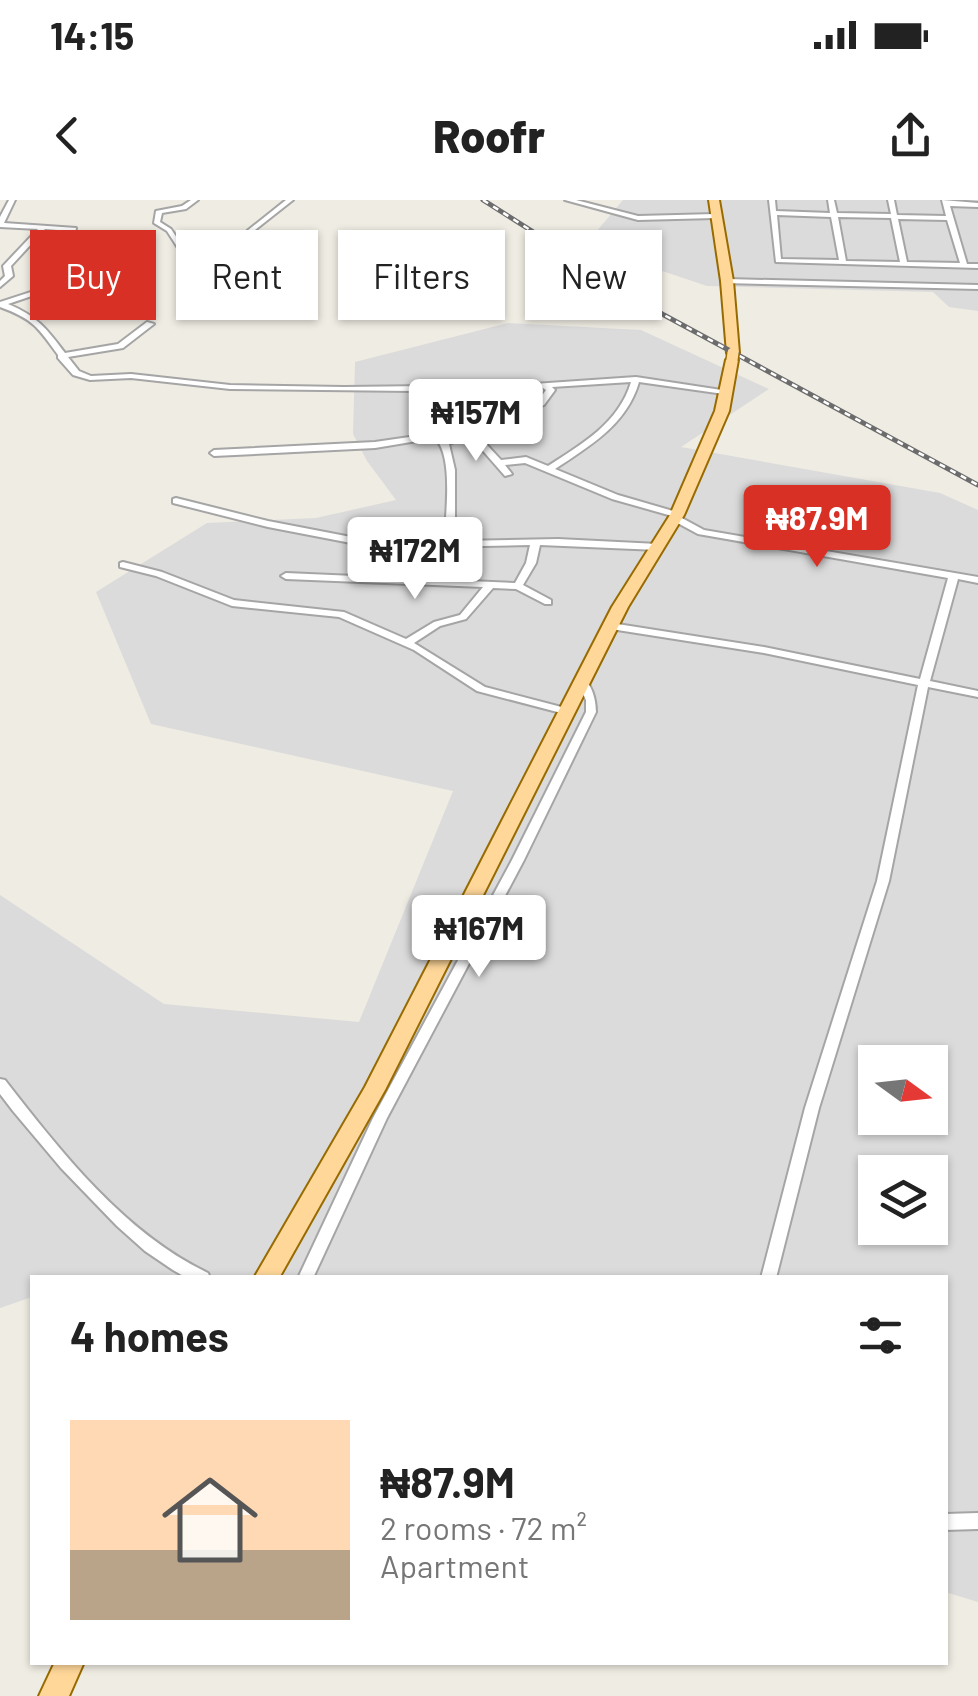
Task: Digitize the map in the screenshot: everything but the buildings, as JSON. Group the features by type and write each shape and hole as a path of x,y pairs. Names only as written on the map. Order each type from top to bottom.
{"main road":[{"path":"268,1275 374,1090 581,680 697,475 728,393 733,356 727,281 714,200"},
{"path":"54,1696 69,1665"}],"street":[{"path":"0,203 12,200 0,225 74,229 67,262 80,278 1,304"},
{"path":"176,240 170,230 157,223 159,211 184,208 195,200"},
{"path":"252,230 290,200"},
{"path":"568,200 638,218 690,220 715,216"},
{"path":"772,200 778,261 978,266"},
{"path":"831,200 843,262"},
{"path":"891,200 904,264"},
{"path":"964,266 945,202 978,205"},
{"path":"775,213 948,218"},
{"path":"0,284 9,276 7,266 14,256 43,227"},
{"path":"727,281 978,287"},
{"path":"1,304 26,314 42,328 76,373 90,378 131,376 230,388 544,386 636,380 728,393"},
{"path":"60,356 120,346 150,324"},
{"path":"549,469 596,438 614,420 628,404 636,380"},
{"path":"214,453 440,439 542,404 551,390 544,386"},
{"path":"416,388 427,426 440,439 451,470 450,534 454,542"},
{"path":"470,431 508,474"},
{"path":"500,463 526,460 615,498 676,516 700,532 978,580"},
{"path":"176,501 377,545 558,542 658,547"},
{"path":"518,586 532,562 535,545"},
{"path":"124,565 171,578 232,603 341,614 407,643 481,689 565,711"},
{"path":"769,1275 812,1108 882,881 924,684 954,575"},
{"path":"286,576 518,586 548,602"},
{"path":"407,643 437,624 463,617 490,586"},
{"path":"611,626 745,647 978,694"},
{"path":"306,1275 380,1118 518,860 591,712 591,700 581,680"},
{"path":"0,1084 118,1216 152,1247 195,1275"},
{"path":"948,1522 978,1521"}],"shaded area":[{"path":"623,200 978,200 978,311 949,307 933,292 707,286 662,271 662,230 598,230"},
{"path":"508,323 641,330 769,389 681,447 940,493 978,510 978,1602 948,1593 948,1275 30,1275 30,1298 0,1308 0,895 164,1004 359,1022 453,791 151,724 96,592 207,523 316,518 396,500 367,461 353,434 355,362"}],"railway":[{"path":"483,200 664,315 978,485"}]}
